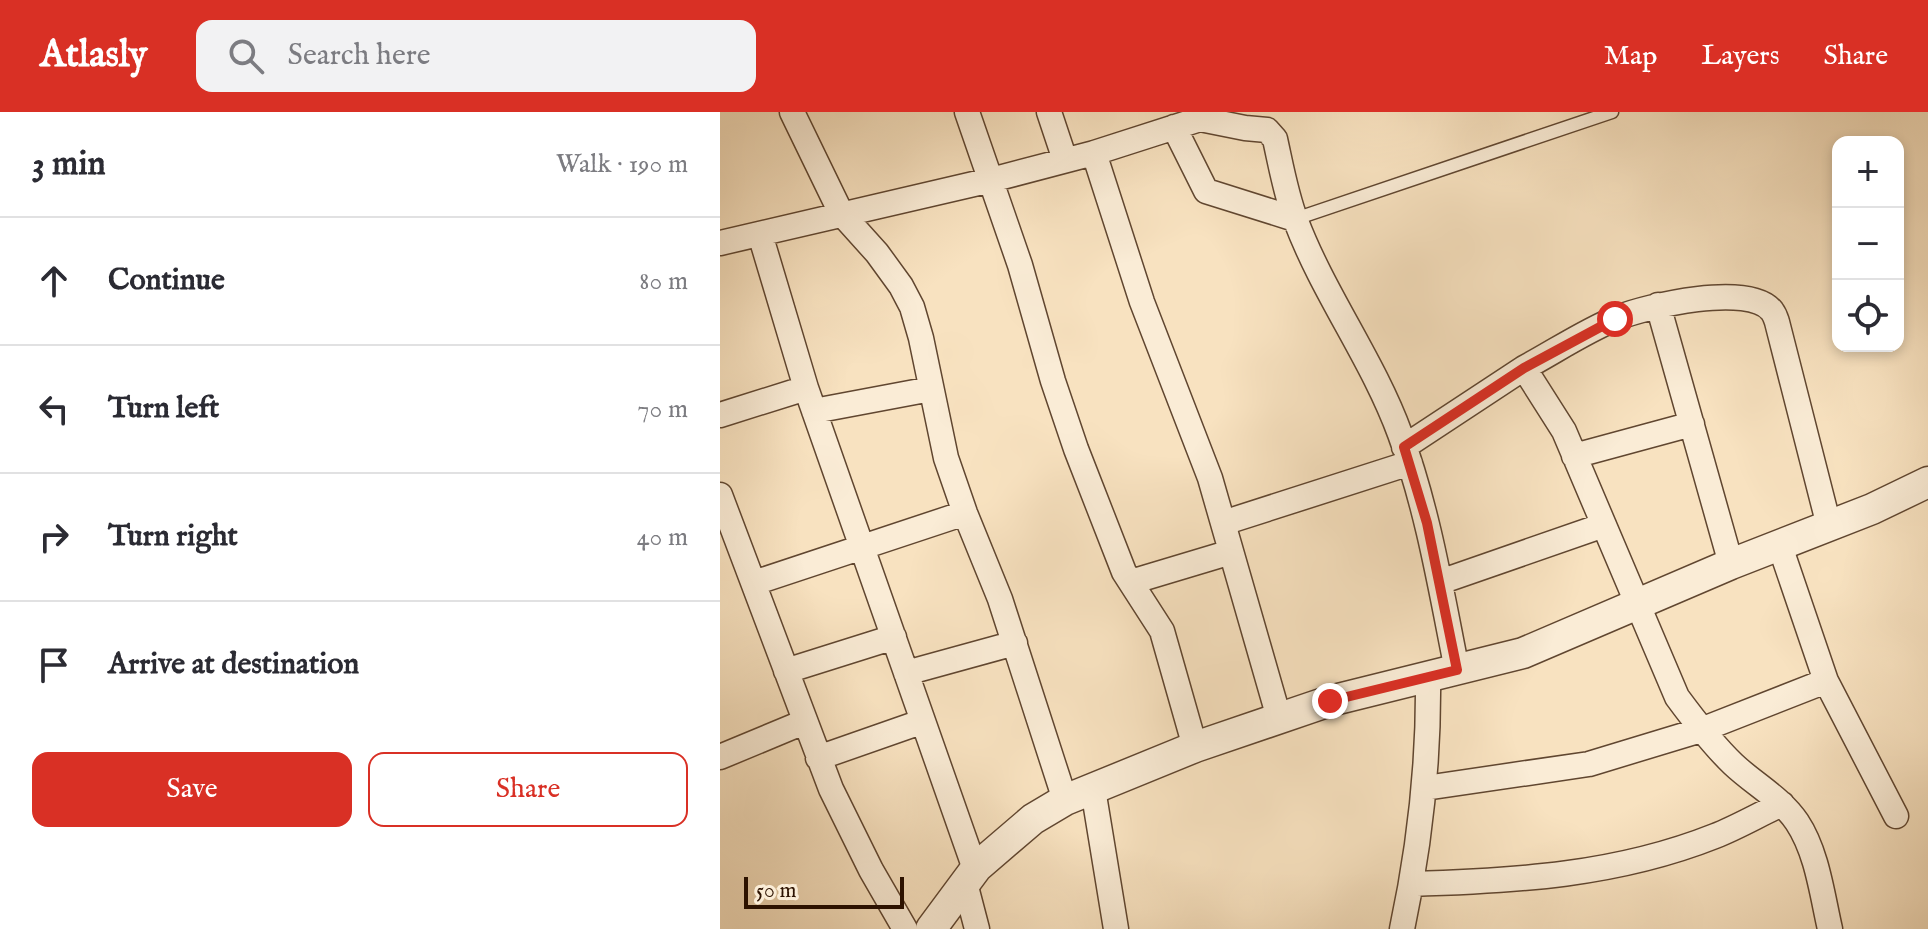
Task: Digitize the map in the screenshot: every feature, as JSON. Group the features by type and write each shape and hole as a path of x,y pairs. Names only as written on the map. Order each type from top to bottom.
{"street":[{"path":"792,112 841,213 877,253 912,307 946,458 1015,643 1079,794 1116,929"},
{"path":"967,112 1020,265 1076,449 1117,555 1162,631 1195,747"},
{"path":"1049,112 1065,160"},
{"path":"720,243 991,180 1094,153 1206,118 1267,130 1272,133 1295,219 1385,399 1407,455 1427,523 1457,670"},
{"path":"1174,127 1206,191 1295,219"},
{"path":"1094,153 1142,302 1210,478 1279,718"},
{"path":"760,234 810,400 894,637 970,876 977,929"},
{"path":"1223,523 1407,455 1524,368 1615,319 1658,305 1716,297 1755,301 1771,309 1777,322 1829,526"},
{"path":"1658,305 1731,564"},
{"path":"1524,368 1564,431 1677,697 1701,730 1733,764 1782,804 1798,823 1810,849 1830,929"},
{"path":"720,415 810,400 931,389"},
{"path":"1574,456 1692,424"},
{"path":"931,929 970,876 1033,819 1079,794 1195,747 1330,701 1523,653 1731,564 1872,509 1928,482"},
{"path":"720,495 818,758 871,870 905,929"},
{"path":"754,583 965,513"},
{"path":"1440,582 1604,525"},
{"path":"1780,546 1826,681 1896,816"},
{"path":"1131,582 1231,552"},
{"path":"786,671 894,637"},
{"path":"906,673 1015,643"},
{"path":"1402,929 1425,788 1429,739 1428,677"},
{"path":"1425,788 1589,764 1701,730 1826,681"},
{"path":"720,757 804,722"},
{"path":"818,758 921,722"},
{"path":"1411,884 1520,880 1641,860 1715,836 1782,804"}],"lane":[{"path":"1295,219 1612,112"}],"route":[{"path":"1330,701 1457,670 1427,523 1404,447 1524,368 1615,319"}]}
